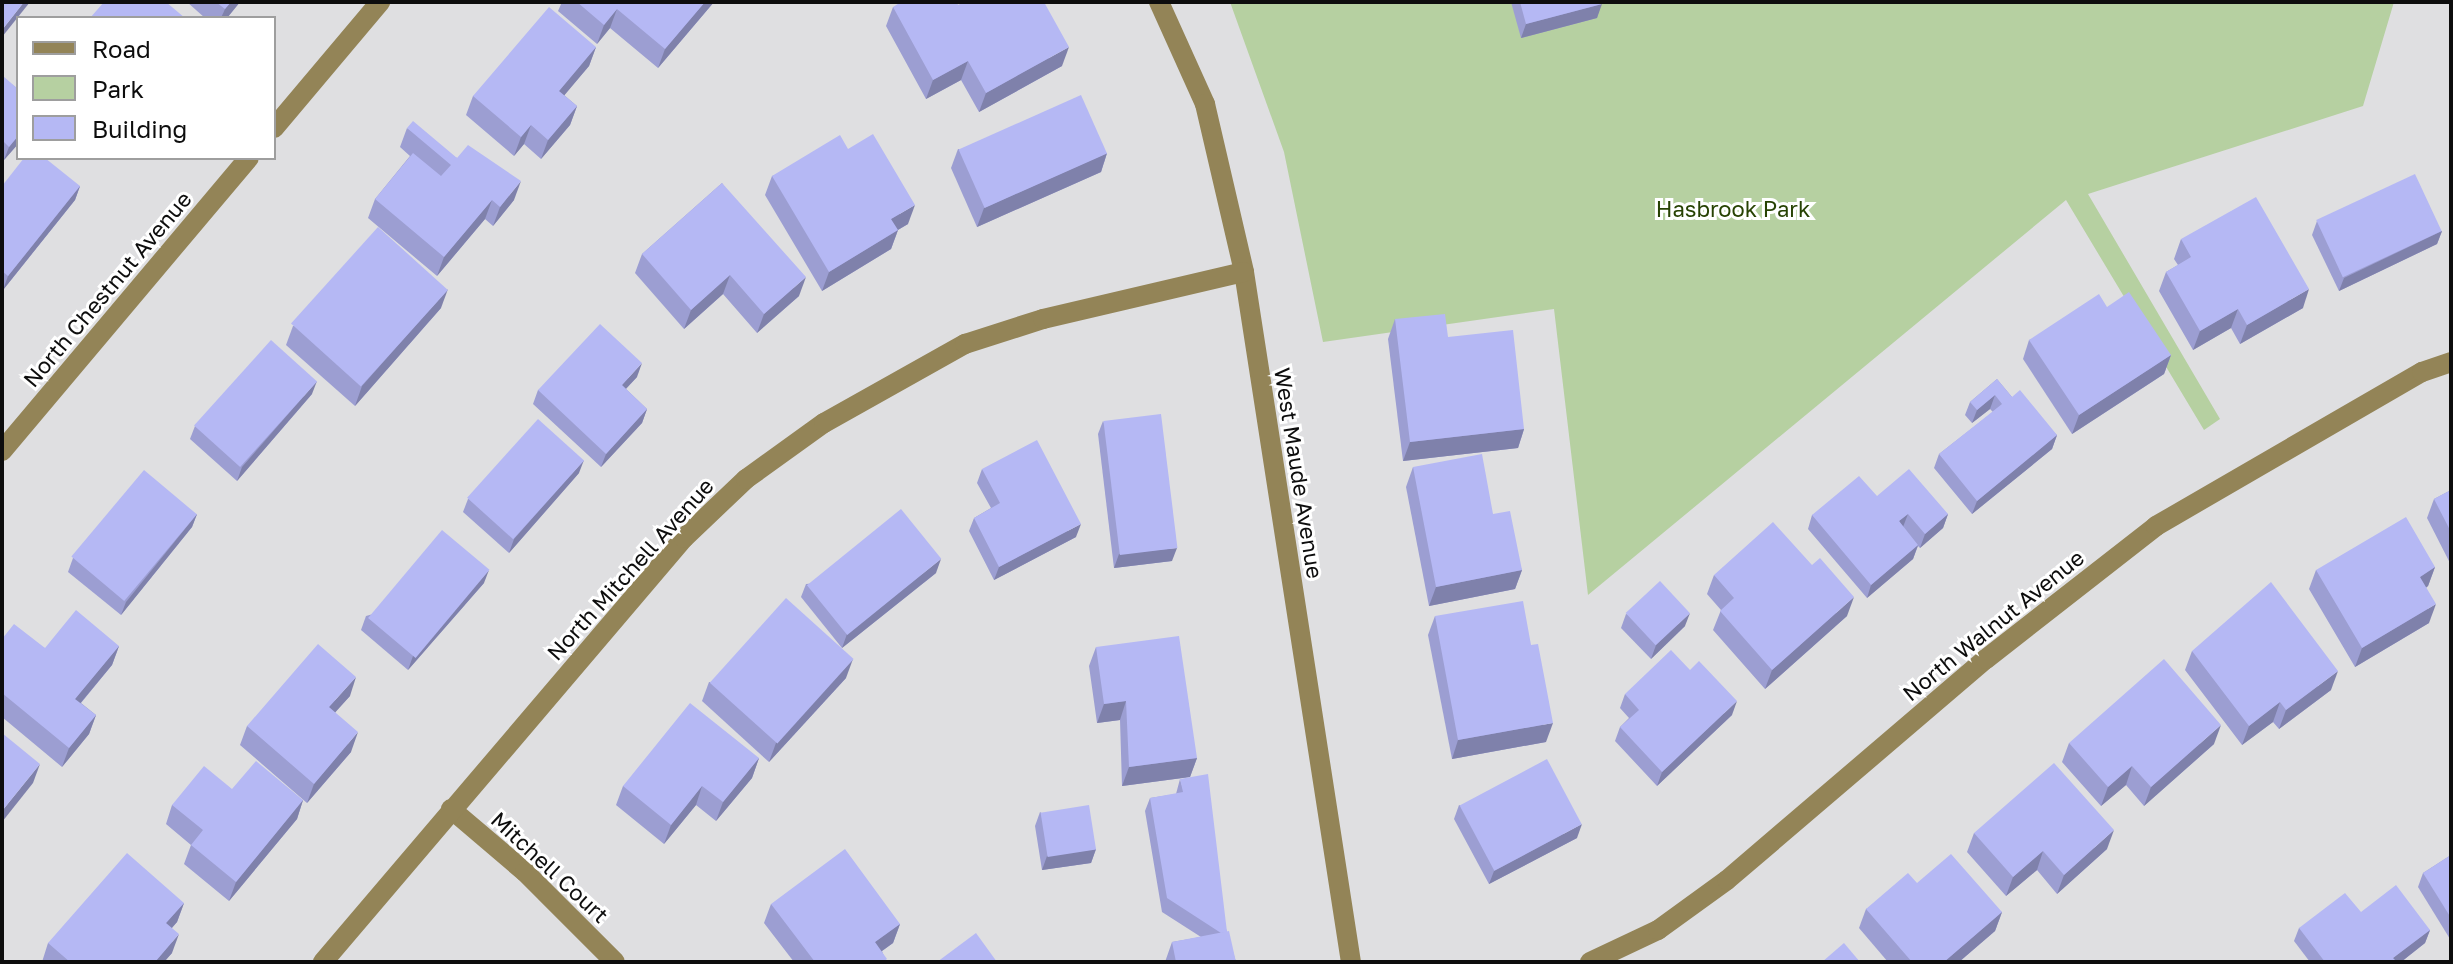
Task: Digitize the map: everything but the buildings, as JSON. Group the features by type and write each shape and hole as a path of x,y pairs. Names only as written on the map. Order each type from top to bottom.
{"street":[{"path":"276,126 380,2"},
{"name":"West Maude Avenue","path":"1159,2 1205,104 1244,272 1351,962"},
{"name":"North Chestnut Avenue","path":"2,451 247,160"},
{"name":"North Mitchell Avenue","path":"323,962 684,538 746,479 824,423 965,344 1043,319 1244,272"},
{"name":"North Walnut Avenue","path":"1590,962 1658,930 1727,880 1986,659 2156,526 2422,372 2451,362"},
{"name":"Mitchell Court","path":"451,809 525,872 615,962"}],"green space":[{"name":"Hasbrook Park","path":"1230,2 2394,2 2363,106 2088,194 2220,419 2204,430 2066,200 1588,595 1554,309 1323,342 1284,152"}]}
